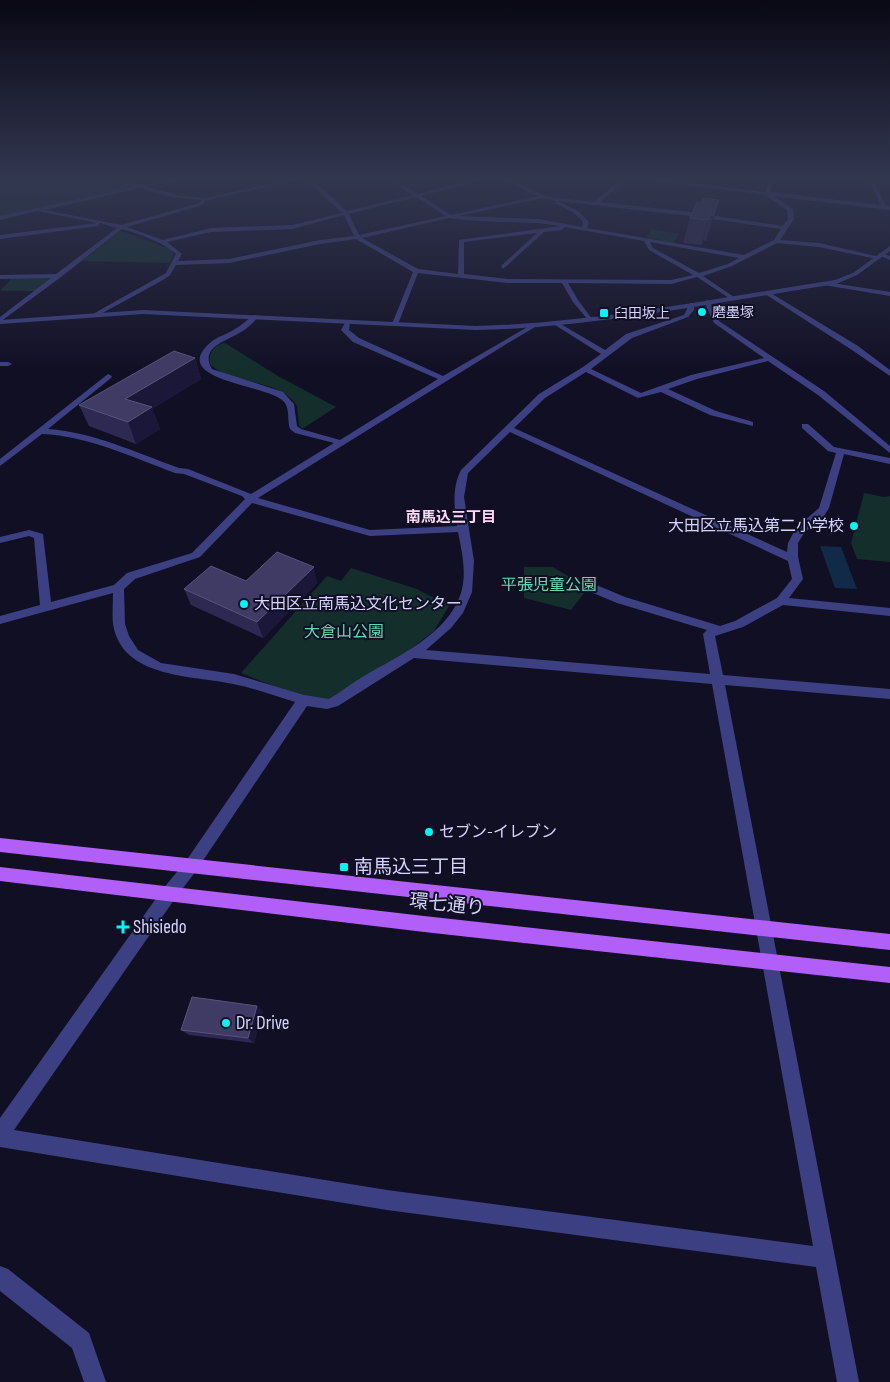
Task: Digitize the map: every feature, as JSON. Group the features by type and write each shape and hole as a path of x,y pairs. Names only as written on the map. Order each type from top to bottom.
{"main road":[{"name":"環七通り","path":"0,845 890,942"},
{"name":"環七通り","path":"0,874 168,895 890,976"}],"street":[{"path":"0,321 101,242"},
{"path":"95,315 161,279 175,263 179,254 175,249 163,242"},
{"path":"175,263 229,261 317,242"},
{"path":"367,242 416,271 508,281 671,282 730,265 773,242"},
{"path":"461,242 461,276"},
{"path":"503,267 530,242"},
{"path":"647,242 651,249 699,275 732,298"},
{"path":"670,242 745,256"},
{"path":"792,242 819,245 890,258"},
{"path":"0,321 154,312 476,328 533,326 826,284 849,278 890,248"},
{"path":"395,324 416,271"},
{"path":"0,277 59,276"},
{"path":"564,281 575,301 589,319"},
{"path":"826,284 890,294"},
{"path":"767,293 855,348 890,374"},
{"path":"707,302 716,322 821,394 890,450"},
{"path":"118,588 119,624 123,637 134,653 158,667 234,679 304,700 330,704 436,636 447,625 465,596 470,574 462,529 459,485 464,472 542,396 586,370 629,336 686,316 691,310 692,304"},
{"path":"256,316 239,330 214,343 205,355 204,362 209,371 225,378 280,394 286,398 293,409 293,427 298,431 342,444"},
{"path":"348,322 345,330 356,340 444,379"},
{"path":"557,324 606,354"},
{"path":"0,620 118,588 131,576 196,554 250,499 533,326"},
{"path":"586,370 641,396 694,377 771,358"},
{"path":"0,463 108,376"},
{"path":"662,389 713,413 750,424"},
{"path":"805,426 831,449 890,461"},
{"path":"509,429 791,558"},
{"path":"41,430 51,430 89,440 178,471 185,471 245,494 250,499 370,533 462,529"},
{"path":"841,451 824,508 819,517 806,523 794,538 791,558 798,579 781,601 739,624 708,634 765,929 848,1382"},
{"path":"0,540 29,533 39,536 46,607"},
{"path":"590,587 621,600 720,630"},
{"path":"781,601 890,612"},
{"path":"412,653 890,694"},
{"path":"304,700 191,866 168,895 0,1136 387,1200 825,1258"},
{"path":"0,1277 81,1341 95,1382"}],"green space":[{"path":"106,242 152,242 170,249 174,254 170,263 82,261"},
{"path":"12,278 53,278 36,291 0,291"},
{"path":"225,343 278,376 336,407 302,429 299,425 297,406 289,397 279,390 268,386 231,376 210,364 209,360 213,350"},
{"path":"864,493 884,497 890,496 890,562 857,559 851,543"},
{"name":"平張児童公園","path":"524,567 553,567 588,588 571,610 524,598"},
{"name":"大倉山公園","path":"351,568 417,589 449,606 434,631 408,651 330,701 298,696 241,673 327,576 341,581"}],"water":[{"path":"820,546 841,547 857,589 835,588"}],"building":[{"path":"174,351 195,358 125,399 152,407 128,422 79,405"},
{"path":"277,552 314,567 257,622 184,589 211,566 246,581"},
{"name":"Dr. Drive","path":"192,997 257,1006 248,1038 181,1030"}],"place":[{"name":"磨墨塚","path":"702,312"},
{"name":"臼田坂上","path":"604,313"},
{"name":"大田区立馬込第二小学校","path":"854,526"},
{"name":"大田区立南馬込文化センター","path":"244,604"},
{"name":"セブン-イレブン","path":"429,832"},
{"name":"南馬込三丁目","path":"344,867"},
{"name":"Shisiedo","path":"123,927"},
{"name":"Dr. Drive","path":"226,1023"}],"district":[{"name":"南馬込三丁目","path":"451,517"}]}
